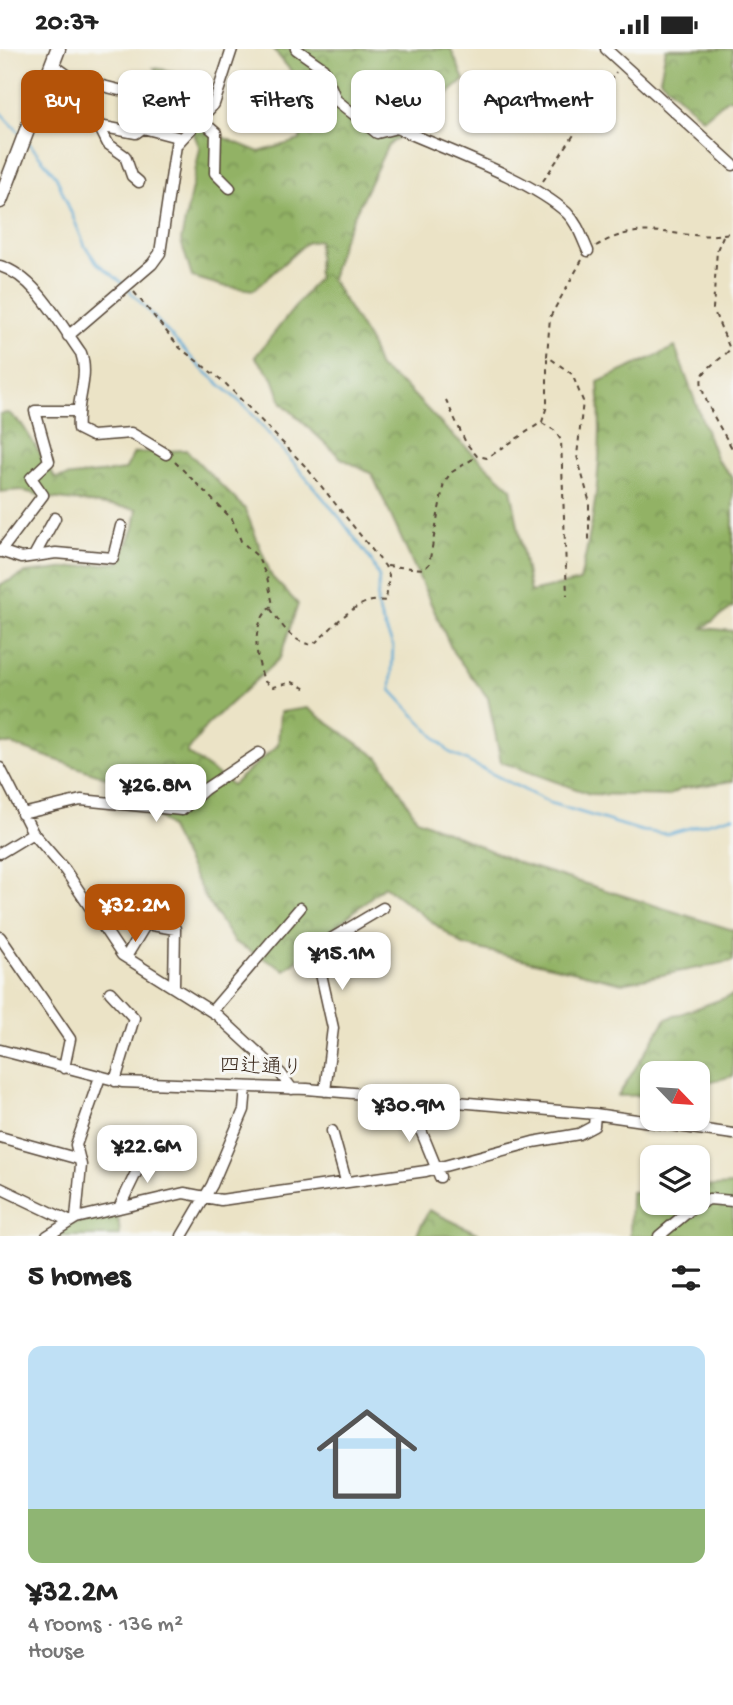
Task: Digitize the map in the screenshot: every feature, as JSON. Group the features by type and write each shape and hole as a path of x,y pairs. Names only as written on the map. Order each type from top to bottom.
{"main road":[{"path":"0,201 58,49"}],"street":[{"path":"213,105 232,49"},
{"path":"296,49 323,68 336,100 377,133 397,128 536,191 566,212 577,225 588,251"},
{"path":"607,49 733,165"},
{"path":"52,64 60,70"},
{"path":"213,130 216,133 215,173 230,188"},
{"path":"102,133 108,144 125,156 132,176 139,182"},
{"path":"162,133 181,138"},
{"path":"68,336 131,282 160,253 167,186 176,145 187,133"},
{"path":"0,266 13,270 28,283 68,336 85,365 78,429 92,436 131,433 166,454"},
{"path":"78,411 35,411 49,461 31,478 43,495 0,552 21,558 56,553 113,558 121,526"},
{"path":"34,556 55,518"},
{"path":"22,814 81,800 182,810 205,789 260,753"},
{"path":"0,768 33,833 65,870 126,957 212,1011 281,1074 292,1089"},
{"path":"0,792 12,795"},
{"path":"0,853 33,833"},
{"path":"212,1011 300,908"},
{"path":"325,1091 333,1028 319,965 321,952 329,940 383,908"},
{"path":"126,957 146,924 174,929 174,985"},
{"path":"0,937 70,1039 64,1068"},
{"path":"110,992 134,1018 115,1081"},
{"name":"四辻通り","path":"0,1050 115,1081 325,1091 595,1114 733,1134"},
{"path":"72,1220 81,1165 76,1145 100,1077"},
{"path":"181,1236 205,1197 244,1110 246,1087"},
{"path":"417,1099 422,1133 437,1173"},
{"path":"47,1236 72,1220 184,1193 220,1200 271,1195 346,1181 437,1173 533,1142 579,1134 594,1126 595,1114"},
{"path":"332,1131 346,1181"},
{"path":"0,1137 79,1159"},
{"path":"119,1208 148,1148"},
{"path":"0,1188 72,1220"},
{"path":"659,1236 695,1206 709,1199 733,1201"}],"path":[{"path":"536,191 622,63"},
{"path":"446,400 466,443 477,456 487,458 541,422 547,406 550,317 588,251 613,236 638,231 723,235 733,232"},
{"path":"723,235 717,250 713,309 730,349 709,367 702,383 704,394 733,450"},
{"path":"131,282 131,288 180,348 224,382 306,467 385,566 389,575 386,601 374,599 356,605 312,645 301,643 290,636 270,608"},
{"path":"547,356 572,374 583,401 577,456 589,500 589,544"},
{"path":"541,422 554,430 561,440 567,595"},
{"path":"166,454 232,519 241,541 257,556 271,592 273,605 256,629 264,681 273,687 292,682 309,690"},
{"path":"385,566 424,569 429,564 444,482 452,472 477,456"}],"green space":[{"path":"273,49 451,49 460,70 459,84 445,97 445,70 351,70 351,133 403,133 387,147 342,241 331,279 369,341 379,368 407,388 445,428 511,488 530,592 580,581 597,482 600,434 598,382 675,347 717,460 733,478 733,607 703,628 733,631 733,781 681,789 668,796 590,794 501,762 488,698 453,652 372,474 341,458 282,403 273,378 255,357 318,278 319,240 306,243 254,290 223,286 192,277 181,241 200,148 193,133 213,132 259,152 300,140 301,133 337,133 337,70 290,70"},
{"path":"666,49 733,49 733,98 727,99 703,119 660,79"},
{"path":"9,413 23,426 55,478 125,470 134,453 186,450 245,509 272,577 298,604 280,658 207,725 187,753 232,785 278,745 280,712 307,708 380,759 417,819 519,863 733,930 733,961 622,983 463,945 384,886 285,970 234,942 205,897 169,827 126,784 10,744 0,744 0,585 26,573 120,562 134,528 137,509 51,498 20,490 0,492 0,414"},
{"path":"733,995 733,1076 710,1082 710,1061 640,1061 640,1095 618,1096 666,1019"},
{"path":"733,1185 733,1236 630,1236 631,1192 640,1192 640,1215 710,1215 710,1186"},
{"path":"429,1210 483,1236 416,1236"},
{"path":"118,1213 120,1236 50,1236 70,1224"}],"waterway":[{"path":"0,112 19,132"},
{"path":"28,142 56,176 85,246 97,263 125,285"},
{"path":"129,290 200,367 247,408 340,518 371,560 379,577 377,603 393,646 391,690 449,752 550,803 642,831 667,834 733,816"}]}
